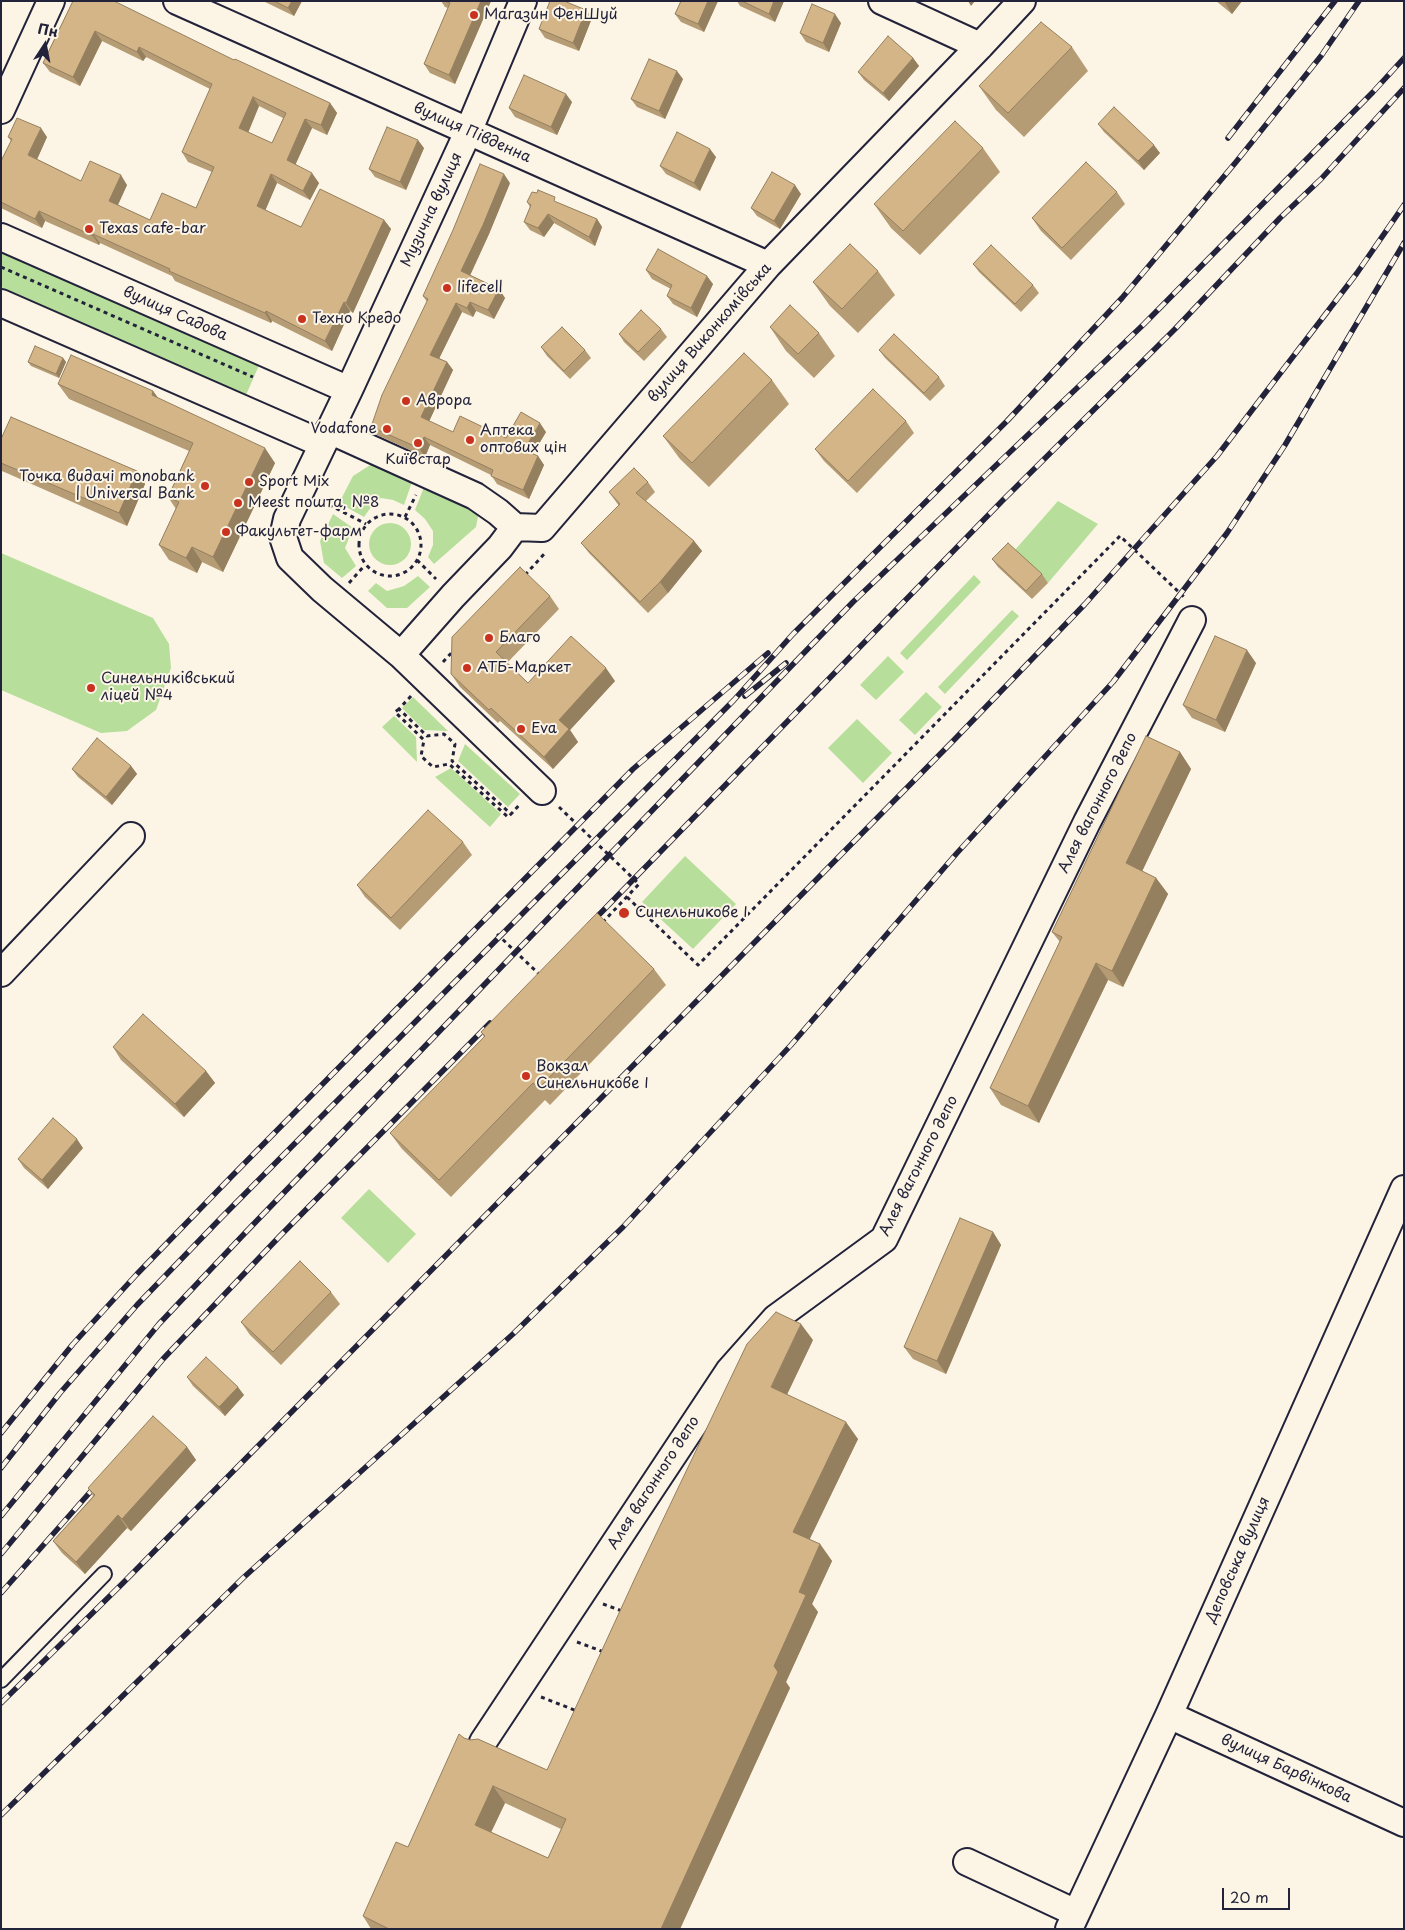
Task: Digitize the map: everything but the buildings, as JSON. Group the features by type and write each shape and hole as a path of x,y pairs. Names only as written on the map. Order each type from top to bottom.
{"street":[{"path":"1,110 51,1"},
{"name":"вулиця Південна","path":"177,1 768,265"},
{"name":"Музична вулиця","path":"523,1 468,132 349,390 287,519 283,537 290,558 322,589 401,655 540,789"},
{"path":"882,1 980,46"},
{"name":"вулиця Виконкомівська","path":"542,528 768,265 1022,1"},
{"name":"вулиця Садова","path":"1,237 349,390"},
{"path":"1,303 326,437 475,496 515,527 542,528"},
{"path":"401,655 453,596 500,548 515,527"},
{"name":"Алея вагонного депо","path":"483,1742 728,1371 776,1318 884,1239 1087,822 1192,620"},
{"path":"1,973 131,836"},
{"name":"Деповська вулиця","path":"1072,1921 1169,1715 1404,1189"},
{"name":"вулиця Барвінкова","path":"1169,1715 1404,1823"},
{"path":"967,1862 1072,1921"}],"lane":[{"path":"1,1680 104,1574"}],"path":[{"path":"1,267 253,377"},
{"path":"301,490 366,524"},
{"path":"384,514 395,514 405,517 413,523 421,541 421,551 411,568 393,576 374,572 366,565 360,555 358,545 360,534 366,524 384,514"},
{"path":"519,581 548,550 542,528"},
{"path":"627,897 698,965 1120,536 1198,610 1192,620"},
{"path":"461,644 395,712 424,740 421,756 433,767 449,764 508,816 540,789 640,884 600,925"},
{"path":"399,709 427,736 444,734 456,744 452,761 511,814"},
{"path":"497,934 546,981"},
{"path":"580,1595 630,1614"},
{"path":"555,1634 612,1654"},
{"path":"519,1688 585,1714"}],"green space":[{"path":"1,247 260,363 246,395 1,287"},
{"path":"375,462 413,479 404,505 393,500 381,498 364,517 339,503 353,476"},
{"path":"426,482 479,511 476,527 434,564 428,557 433,545 433,531 425,519 415,510"},
{"path":"1058,501 1098,524 1048,583 1014,551"},
{"path":"333,514 353,528 345,548 356,566 342,578 324,563 320,541"},
{"path":"394,523 402,526 408,532 411,544 408,556 402,562 386,565 378,562 372,556 369,540 372,532 378,526"},
{"path":"1,553 153,618 169,644 171,668 156,710 127,731 101,733 1,690"},
{"path":"974,575 981,582 907,660 900,653"},
{"path":"418,576 430,587 407,608 387,608 368,591 376,583 387,591 404,586"},
{"path":"1012,610 1019,616 945,694 938,687"},
{"path":"888,656 904,672 876,700 860,685"},
{"path":"926,692 942,707 915,735 899,720"},
{"path":"413,697 448,731 424,730 402,708"},
{"path":"394,716 416,737 417,762 382,727"},
{"path":"857,719 892,753 863,783 828,748"},
{"path":"465,744 520,794 508,807 458,761"},
{"path":"451,768 501,814 490,827 435,777"},
{"path":"685,856 736,904 693,949 642,902"},
{"path":"369,1189 416,1234 388,1263 341,1218"}],"railway":[{"path":"1228,138 1335,1"},
{"path":"1,1468 60,1393 137,1305 734,700 793,634 1007,421 1122,298 1236,162 1321,56 1359,1"},
{"path":"1,1516 159,1324 245,1233 853,602 1144,324 1373,92 1404,58"},
{"path":"590,924 1003,500 1175,329 1280,218 1321,179 1404,88"},
{"path":"1,1703 123,1583 954,740 1085,604 1217,456 1357,273 1404,205"},
{"path":"1,1815 243,1578 513,1334 623,1227 791,1045 957,853 1113,682 1227,533 1285,445 1404,243"},
{"path":"1,1433 73,1344 137,1274 231,1177 633,769 768,653"},
{"path":"745,696 786,663"},
{"path":"1,1554 163,1359 279,1237 490,1023"},
{"path":"1,1593 99,1482"}],"place":[{"name":"Магазин ФенШуй","path":"474,15"},
{"name":"Texas cafe-bar","path":"89,229"},
{"name":"lifecell","path":"447,288"},
{"name":"Техно Кредо","path":"302,319"},
{"name":"Аврора","path":"406,401"},
{"name":"Vodafone","path":"387,429"},
{"name":"Аптека оптових цін","path":"470,440"},
{"name":"Київстар","path":"418,443"},
{"name":"Sport Mix","path":"249,482"},
{"name":"Точка видачі monobank | Universal Bank","path":"205,486"},
{"name":"Meest пошта, №8","path":"238,503"},
{"name":"Факультет-фарм","path":"226,532"},
{"name":"Благо","path":"489,638"},
{"name":"АТБ-Маркет","path":"467,668"},
{"name":"Синельниківський ліцей №4","path":"91,688"},
{"name":"Eva","path":"521,729"},
{"name":"Синельникове І","path":"624,913"},
{"name":"Вокзал Синельникове І","path":"526,1076"}]}
